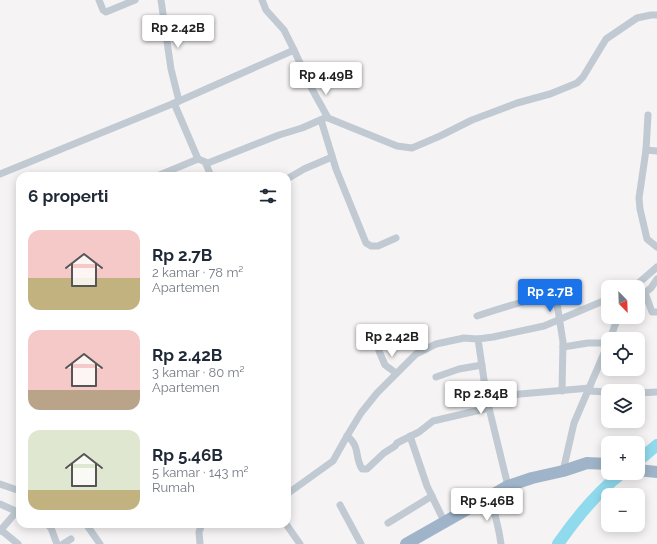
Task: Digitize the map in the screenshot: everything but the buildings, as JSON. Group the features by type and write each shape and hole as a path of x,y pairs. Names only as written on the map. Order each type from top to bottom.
{"highway":[{"path":"406,544 508,486 587,463 601,464"},
{"path":"645,471 657,472"}],"street":[{"path":"99,0 103,10 106,12 136,0"},
{"path":"162,0 176,102 198,159 206,164 209,172"},
{"path":"262,0 266,10 284,30 312,89 324,118 332,157 366,243 371,246 378,246 396,238"},
{"path":"206,164 279,135 302,128 324,118 364,132 397,146 412,148 472,120 517,103 550,94 577,83 583,77 606,40 637,18 647,15 657,15"},
{"path":"0,174 176,102 294,50"},
{"path":"648,115 646,150 639,198 646,240 657,247"},
{"path":"646,150 657,151"},
{"path":"291,177 304,169 332,157"},
{"path":"167,172 198,159"},
{"path":"642,280 657,267"},
{"path":"648,275 657,277 645,293 652,312 657,312"},
{"path":"477,316 536,299 557,298 563,346 562,390"},
{"path":"291,491 333,461 361,413 377,393 416,354 436,344 464,338 478,339 544,326 601,302"},
{"path":"478,339 487,400 508,486"},
{"path":"563,346 601,343"},
{"path":"379,351 385,365 396,373"},
{"path":"563,471 574,423 601,360"},
{"path":"436,377 459,369 482,365"},
{"path":"487,400 520,394 562,390 601,391"},
{"path":"645,393 657,392"},
{"path":"347,436 355,443 359,465 364,470 395,446 397,442 419,432 433,422 489,408"},
{"path":"410,436 427,486 444,522"},
{"path":"0,484 16,490"},
{"path":"388,523 432,496"},
{"path":"491,497 500,532 501,544"},
{"path":"0,504 16,511"},
{"path":"340,506 362,544"},
{"path":"16,514 0,530 18,544"},
{"path":"50,528 57,544"},
{"path":"89,528 100,544"},
{"path":"200,528 199,532 200,544"},
{"path":"289,528 300,544"},
{"path":"63,544 71,539"}],"waterway":[{"path":"645,455 657,445"},
{"path":"558,544 587,506 613,480"}]}
